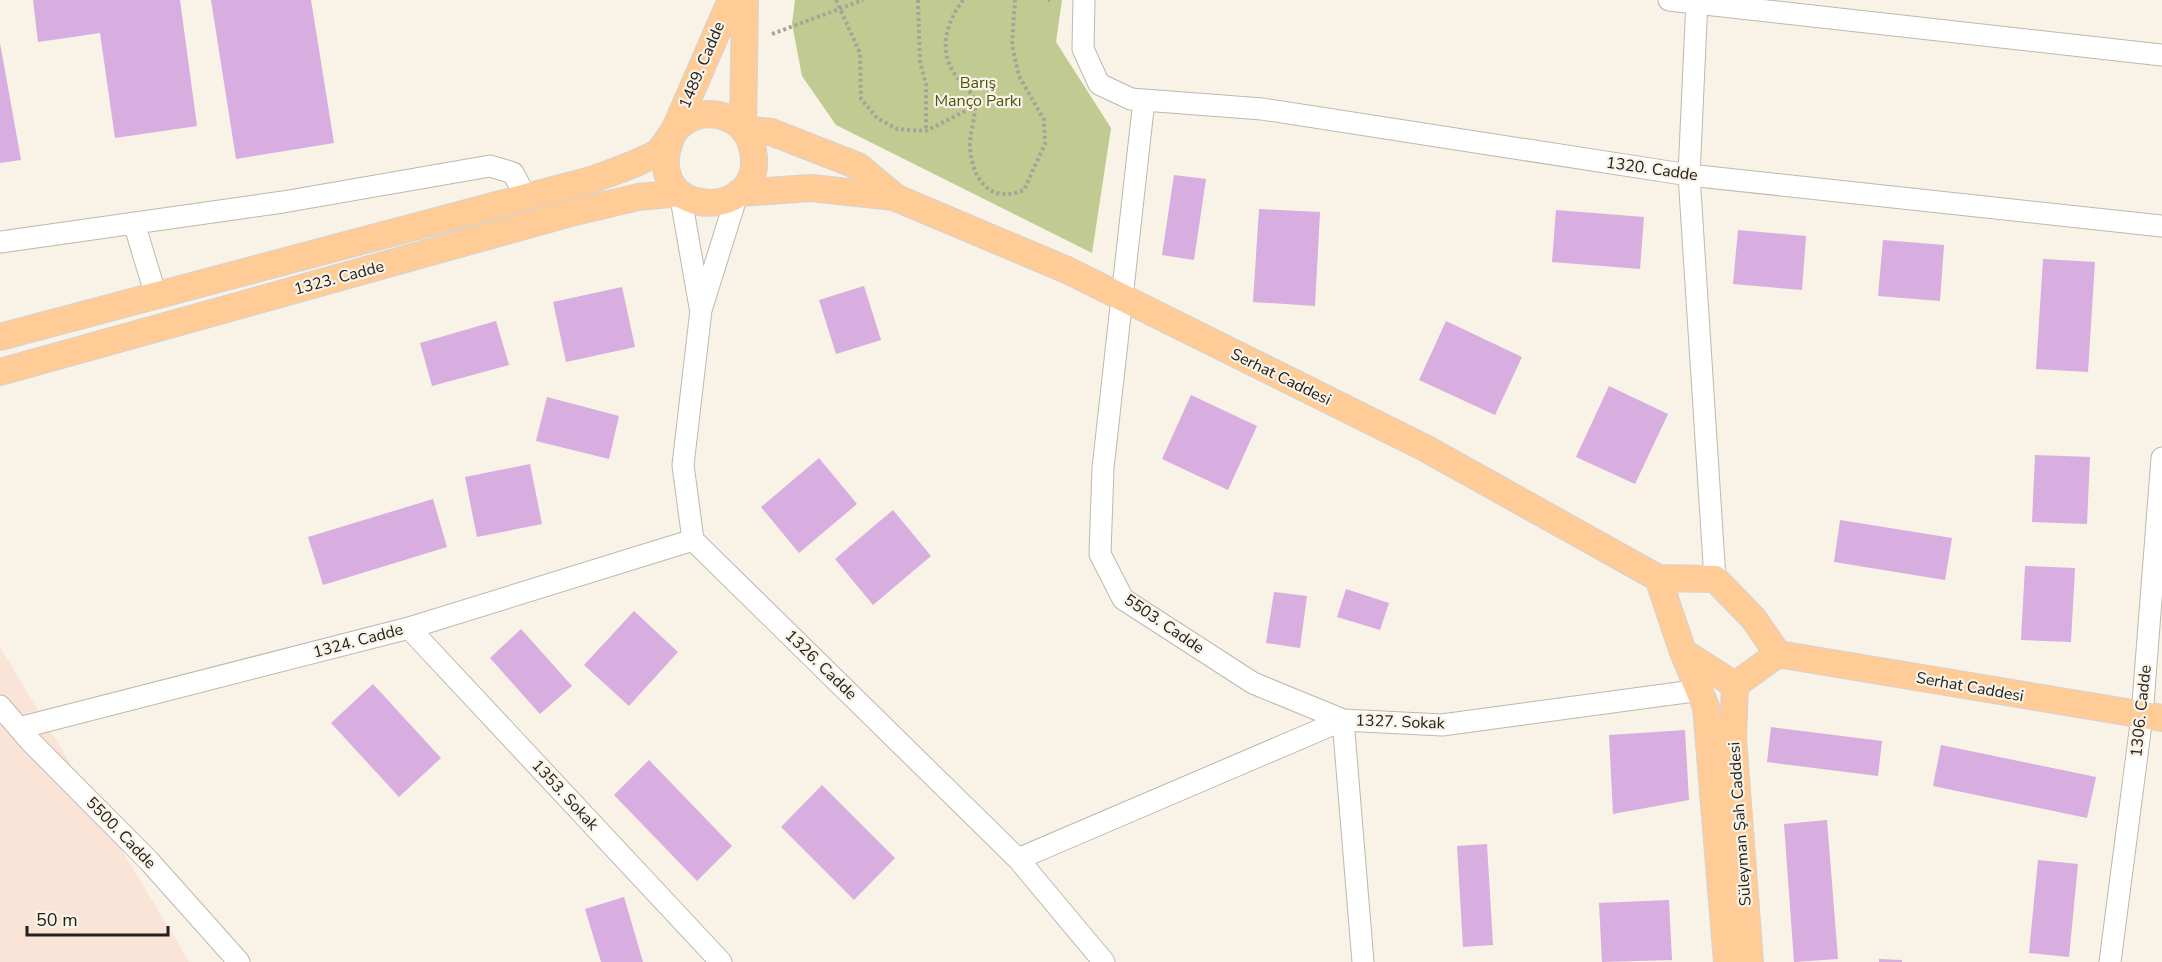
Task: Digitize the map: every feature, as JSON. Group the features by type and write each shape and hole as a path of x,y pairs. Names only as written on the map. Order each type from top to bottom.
{"main road":[{"name":"1489. Cadde","path":"674,131 731,0"},
{"name":"1489. Cadde","path":"743,129 745,0"},
{"path":"0,337 527,199 628,166 658,152 674,131 684,122 708,114 721,115 743,129 752,143 754,157 748,183 738,194 724,202 709,205 694,202 680,193 668,178 664,159 665,150 674,131"},
{"path":"743,129 771,132 858,166 894,197"},
{"path":"738,194 811,188 894,197"},
{"name":"1323. Cadde","path":"0,372 567,214 638,197 680,193"},
{"name":"Serhat Caddesi","path":"894,197 1067,270 1425,448 1658,578 1715,579"},
{"path":"1658,578 1683,652 1703,698"},
{"path":"1683,652 1735,685 1778,654 1753,618 1715,579"},
{"name":"Serhat Caddesi","path":"1778,654 2152,717"},
{"name":"Süleyman Şah Caddesi","path":"1735,685 1733,739 1750,962"},
{"name":"Süleyman Şah Caddesi","path":"1703,698 1727,962"}],"street":[{"name":"1320. Cadde","path":"1084,0 1083,50 1099,84 1131,99 1262,109 1689,175 2162,226"},
{"path":"1669,0 2162,55"},
{"path":"1697,2 1689,175 1715,579"},
{"name":"5503. Cadde","path":"1144,100 1120,296 1103,468 1100,554 1123,599 1253,682 1343,720"},
{"path":"0,242 283,202 490,166 513,173 527,199"},
{"path":"680,193 701,310"},
{"path":"693,540 683,465 701,310 738,194"},
{"path":"134,224 156,296"},
{"name":"1306. Cadde","path":"2110,962 2152,717 2162,458"},
{"name":"1324. Cadde","path":"20,728 409,627 693,540"},
{"name":"1326. Cadde","path":"693,540 1018,859 1104,962"},
{"name":"1353. Sokak","path":"409,627 721,962"},
{"name":"1327. Sokak","path":"1018,859 1343,720 1442,725 1703,698"},
{"name":"5500. Cadde","path":"0,706 149,861 239,962"},
{"path":"1343,720 1364,962"}],"path":[{"path":"836,0 860,53 861,99 877,118 897,129 926,131 975,106"},
{"path":"772,34 863,0"},
{"path":"918,0 920,62 926,84 926,131"},
{"path":"963,0 952,15 945,38 945,56 955,74 970,88 975,106 970,149 979,181 996,195 1013,195 1024,190 1045,144 1044,120 1018,76 1012,45 1015,0"}],"shaded area":[{"path":"0,647 189,962 0,962"}],"green space":[{"name":"Barış Manço Parkı","path":"795,0 1062,0 1056,42 1111,128 1092,253 836,125 802,76 792,24"}],"building":[{"path":"33,0 180,0 197,126 115,138 100,33 38,42"},
{"path":"211,0 311,0 334,143 236,159"},
{"path":"0,43 21,160 0,163"},
{"path":"1174,175 1206,179 1194,260 1162,255"},
{"path":"1259,209 1320,212 1315,306 1253,302"},
{"path":"1556,210 1644,217 1640,269 1552,262"},
{"path":"1738,230 1806,236 1802,290 1733,284"},
{"path":"1883,240 1944,245 1940,301 1878,296"},
{"path":"2043,259 2095,262 2088,372 2036,369"},
{"path":"864,286 881,340 836,354 819,300"},
{"path":"622,287 635,347 566,362 553,302"},
{"path":"496,321 509,365 432,386 420,343"},
{"path":"1446,321 1522,357 1495,415 1419,380"},
{"path":"1609,386 1668,414 1635,484 1576,457"},
{"path":"1191,395 1257,426 1228,490 1162,459"},
{"path":"547,397 619,416 609,459 536,441"},
{"path":"2035,455 2090,457 2087,524 2032,522"},
{"path":"819,458 857,504 799,553 761,507"},
{"path":"530,464 542,524 477,537 465,477"},
{"path":"433,499 447,547 323,585 308,537"},
{"path":"893,510 931,556 873,605 835,559"},
{"path":"1840,520 1952,538 1945,580 1834,562"},
{"path":"2025,566 2075,568 2071,642 2021,640"},
{"path":"1346,589 1389,603 1380,630 1337,617"},
{"path":"1274,592 1307,596 1300,648 1266,643"},
{"path":"634,611 678,652 629,706 584,665"},
{"path":"521,629 572,686 540,714 490,658"},
{"path":"373,684 441,758 399,797 331,723"},
{"path":"1771,727 1882,741 1878,776 1767,762"},
{"path":"1685,730 1689,800 1613,814 1609,735"},
{"path":"1941,745 2096,777 2087,818 1933,786"},
{"path":"649,760 732,846 697,881 614,795"},
{"path":"822,785 895,858 854,900 781,827"},
{"path":"1827,820 1838,959 1794,962 1784,824"},
{"path":"1487,844 1493,945 1463,947 1457,846"},
{"path":"2038,860 2078,864 2069,957 2029,953"},
{"path":"624,897 643,962 601,962 585,909"},
{"path":"1669,900 1672,960 1602,962 1599,903"},
{"path":"1879,959 1902,960 1902,962 1879,962"}]}
